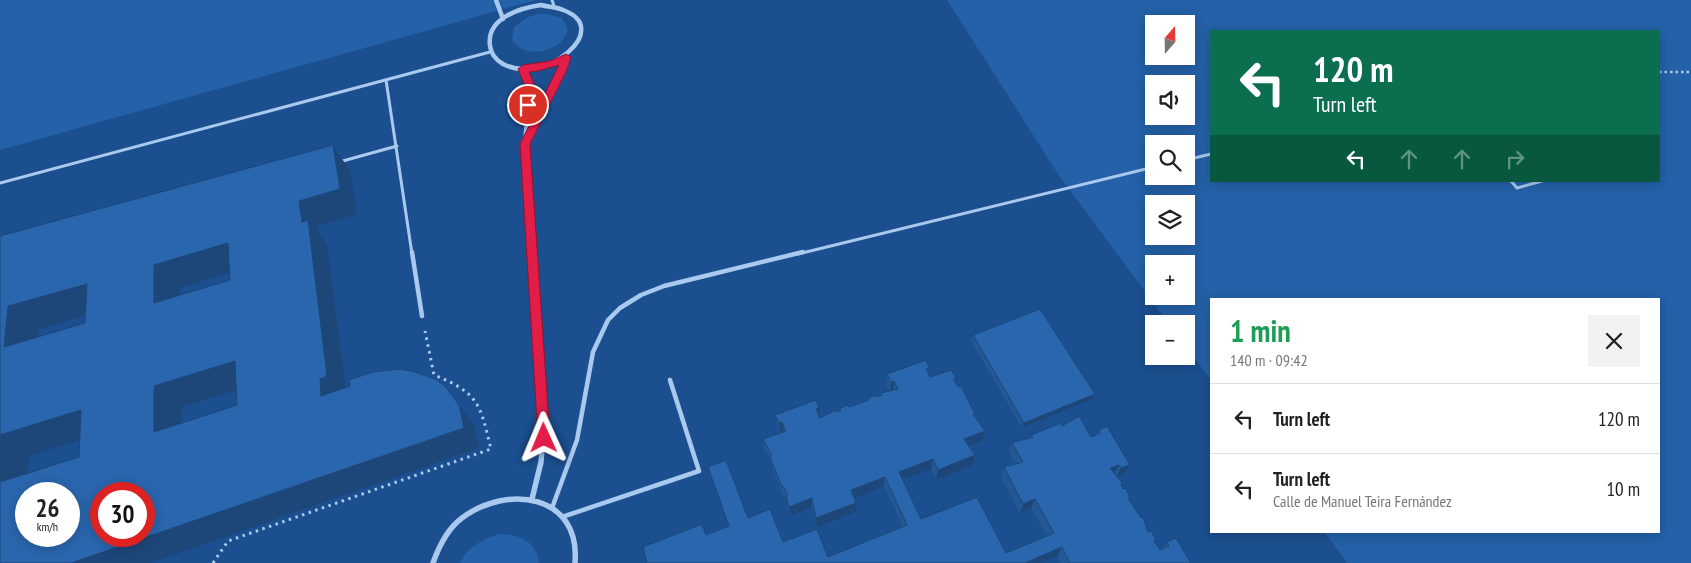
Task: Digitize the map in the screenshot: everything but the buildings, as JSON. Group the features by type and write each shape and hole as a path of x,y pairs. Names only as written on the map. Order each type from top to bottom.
{"street":[{"path":"496,0 503,18"},
{"path":"534,0 541,6"},
{"path":"541,6 554,6 576,17 582,26 582,37 576,48 566,57 553,64 538,68 523,69 509,66 498,60 490,52 488,44 490,35 503,18 527,7 541,6"},
{"path":"525,144 561,72 566,57"},
{"path":"523,69 530,86 525,144 544,424 544,452 539,480 532,499"},
{"path":"433,563 436,552 447,534 461,519 478,508 514,497 532,499 552,508 562,517 570,529 574,542 574,563"}],"lane":[{"path":"552,0 554,6"},
{"path":"0,183 490,52"},
{"path":"386,80 422,316"},
{"path":"331,165 397,146"},
{"path":"1195,158 1210,154"},
{"path":"552,508 576,441 595,347 605,325 619,308 642,294 664,286 1145,169"},
{"path":"1512,182 1517,188 1538,182"},
{"path":"562,517 698,471 670,380"}],"path":[{"path":"1660,72 1691,72"},
{"path":"213,563 228,541 491,449 479,404 474,396 458,385 434,375 422,316"}],"shaded area":[{"path":"0,0 536,0 0,150"},
{"path":"947,0 1691,0 1691,563 1347,563 1325,533 1660,533 1660,298 1210,298 1210,379 1195,359 1195,315 1162,315 1155,305 1195,305 1195,255 1145,255 1145,292 1058,174"},
{"path":"538,14 562,18 568,29 565,37 552,48 534,52 518,46 512,40 514,27 528,17"},
{"path":"499,534 513,535 525,540 535,549 539,563 460,563 467,552 476,544"}],"route":[{"path":"528,105 530,86 523,69 553,64 566,57 561,72 525,144 544,438"}]}
